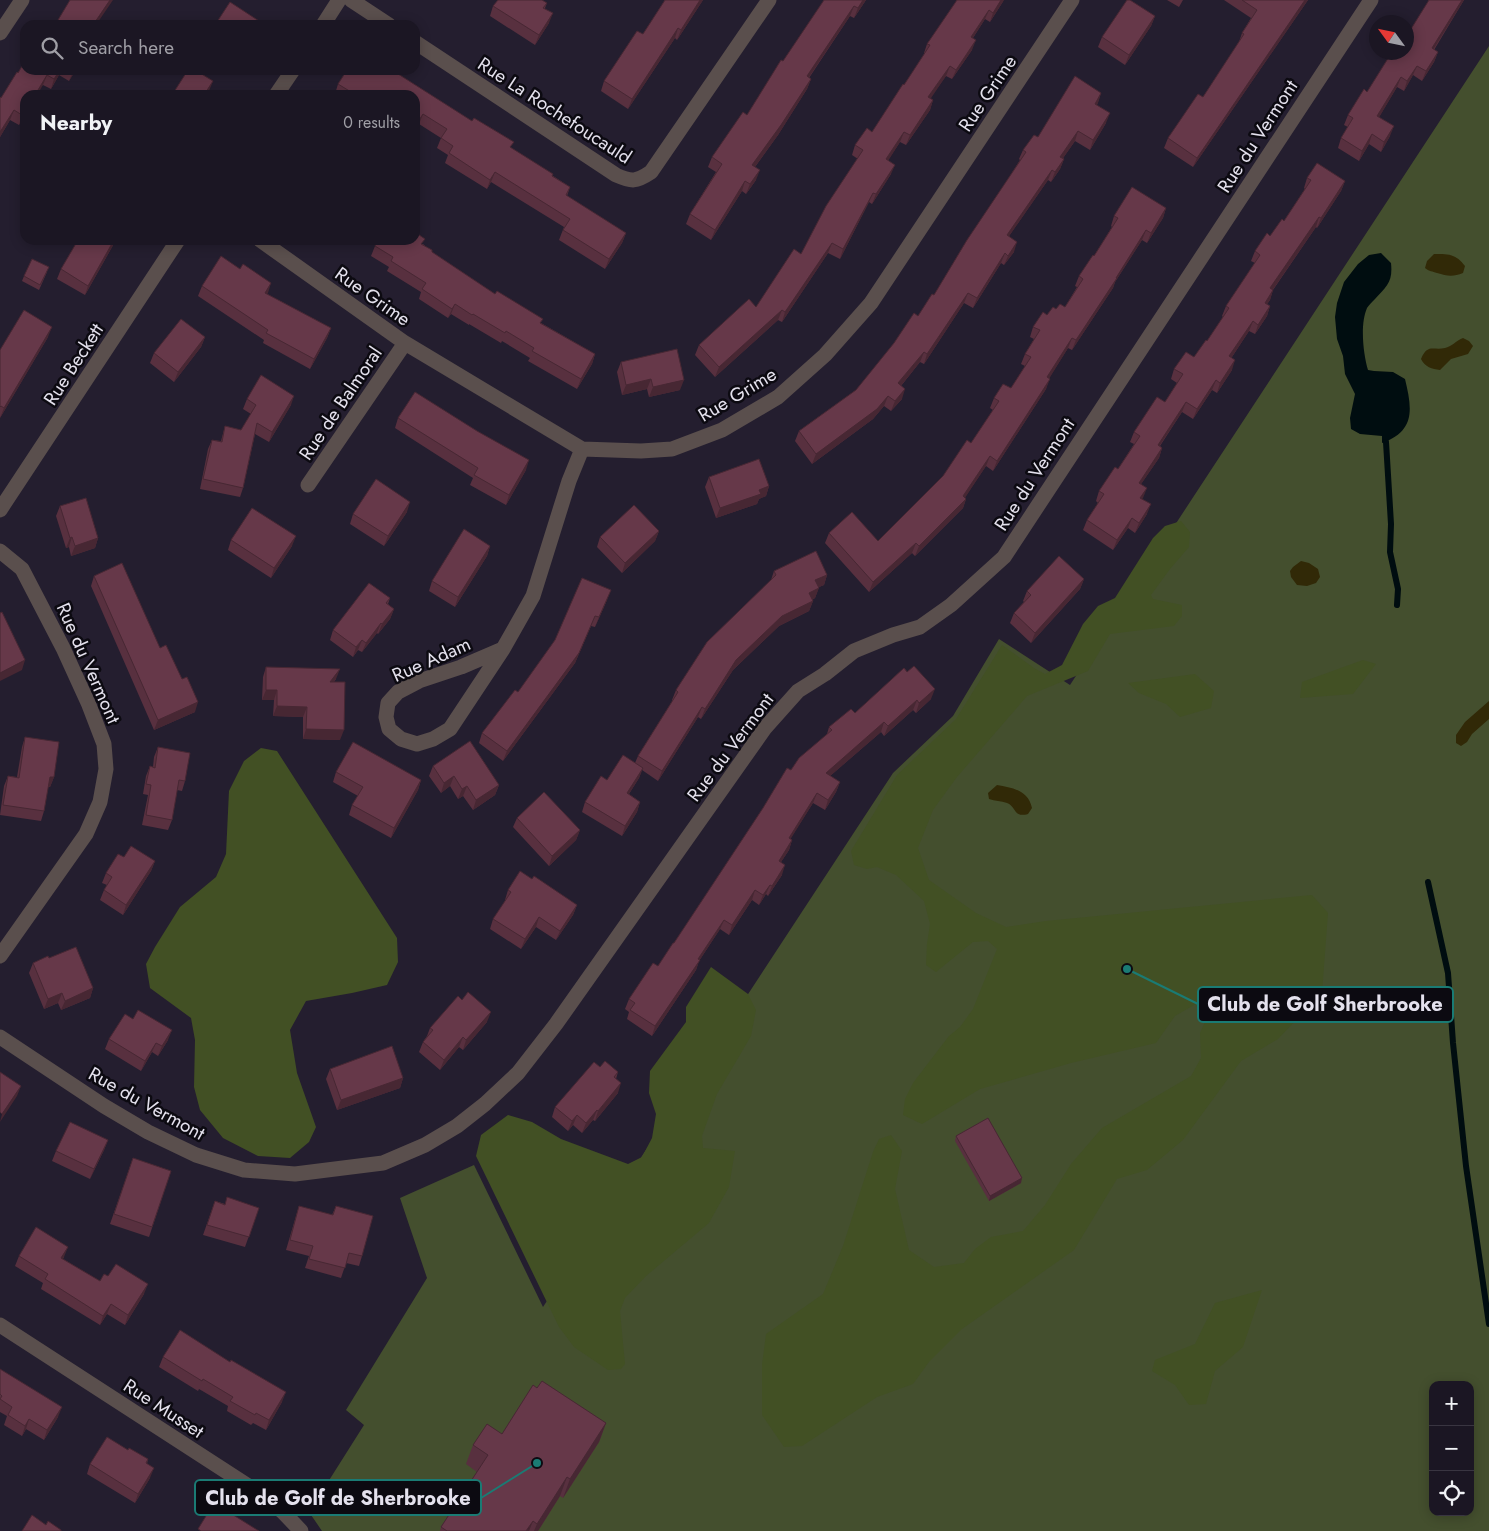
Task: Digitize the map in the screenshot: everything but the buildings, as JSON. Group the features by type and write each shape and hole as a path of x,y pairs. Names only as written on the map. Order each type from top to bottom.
{"street":[{"path":"0,33 22,0"},
{"path":"326,20 339,0"},
{"path":"351,0 381,20"},
{"name":"Rue La Rochefoucauld","path":"420,45 616,175 629,181 640,180 651,172 769,0"},
{"name":"Rue Grime","path":"267,245 405,343 582,449 641,451 672,449 722,430 778,397 825,355 871,303 1072,0"},
{"name":"Rue du Vermont","path":"0,1037 104,1106 148,1132 196,1155 244,1170 295,1174 383,1163 425,1145 457,1126 486,1104 518,1073 556,1024 765,728 798,691 825,674 854,651 920,627 951,605 1004,557 1370,0"},
{"path":"279,90 289,75"},
{"name":"Rue Beckett","path":"0,510 175,245"},
{"name":"Rue de Balmoral","path":"308,485 405,343"},
{"name":"Rue Adam","path":"503,649 461,667 419,681 398,692 388,703 386,717 389,729 401,739 417,744 432,739 450,729 503,649 533,596 569,481 582,449"},
{"name":"Rue du Vermont","path":"0,551 22,569 63,648 89,705 104,744 106,768 100,802 86,834 0,956"},
{"name":"Rue Musset","path":"0,1325 267,1498 284,1512 301,1531"}],"green space":[{"path":"1489,46 1489,1531 322,1531 309,1512 364,1425 346,1410 427,1278 400,1198 474,1165 543,1307 893,773 953,716 999,639 1070,685"},
{"path":"1181,521 1190,532 1189,547 1151,595 1153,599 1182,605 1182,616 1174,626 1110,634 1088,671 1027,696 957,777 933,810 918,848 929,880 976,913 1006,927 1046,921 1312,895 1328,913 1322,993 1278,1039 1241,1061 1183,1140 1147,1170 1117,1179 1074,1250 962,1329 929,1362 913,1384 877,1397 802,1446 784,1447 762,1415 762,1365 766,1334 823,1294 843,1246 873,1152 879,1139 891,1135 902,1151 895,1189 909,1250 934,1267 964,1263 975,1249 991,1237 1023,1231 1045,1205 1071,1164 1102,1128 1191,1076 1201,1058 1200,1033 1210,1011 1201,1001 1175,1016 1156,1043 1071,1063 980,1089 922,1124 903,1115 905,1099 913,1083 949,1036 960,1027 973,1009 997,949 988,941 973,942 936,972 926,965 930,924 924,901 896,875 877,867 867,869 854,865 851,851 897,775 956,719 1002,645 1045,674 1062,665 1083,624 1098,606 1115,598 1153,538 1165,526"},
{"path":"1363,660 1376,664 1353,694 1300,698 1302,682"},
{"path":"1195,674 1214,691 1211,708 1180,717 1166,704 1139,693 1128,683"},
{"path":"261,748 277,751 397,938 398,962 387,985 306,1001 290,1030 297,1073 316,1127 309,1142 290,1158 258,1156 223,1138 200,1110 194,1087 195,1040 191,1018 150,988 146,964 180,907 216,877 226,854 229,791 244,761"},
{"path":"711,967 748,994 756,1010 751,1036 717,1094 702,1136 703,1148 735,1151 729,1187 709,1223 646,1276 625,1298 620,1311 625,1364 621,1369 608,1370 574,1347 559,1327 476,1156 481,1135 508,1115 532,1122 561,1139 628,1164 642,1157 652,1138 656,1114 649,1093 650,1071 686,1022 686,1007"},
{"path":"1262,1290 1243,1347 1215,1371 1206,1404 1189,1405 1175,1385 1152,1371 1155,1360 1195,1344 1215,1303"}],"sand":[{"path":"1434,254 1455,257 1465,266 1463,273 1447,275 1425,268 1427,261"},
{"path":"1463,338 1473,346 1468,354 1451,359 1440,370 1429,367 1421,359 1429,349 1441,349"},
{"path":"1301,561 1309,563 1318,569 1320,577 1316,583 1307,586 1297,585 1291,577 1290,571"},
{"path":"1489,701 1489,719 1472,734 1467,742 1461,746 1456,743 1456,735 1465,722"},
{"path":"997,785 1019,791 1027,797 1032,808 1028,814 1020,815 1007,803 989,799 988,793"}],"shaded area":[{"path":"1381,253 1391,263 1391,275 1386,287 1368,307 1365,315 1363,339 1365,355 1368,370 1393,372 1405,379 1410,409 1406,425 1401,432 1382,443 1382,436 1360,434 1351,429 1350,418 1355,394 1345,374 1343,356 1337,339 1335,317 1337,303 1344,282 1358,264 1369,255"}],"waterway":[{"path":"1386,442 1391,524 1390,552 1398,589 1397,605"},
{"path":"1428,882 1448,973 1453,1043 1466,1166 1489,1324"}],"place":[{"name":"Club de Golf Sherbrooke","path":"1127,969"},
{"name":"Club de Golf de Sherbrooke","path":"537,1463"}]}
